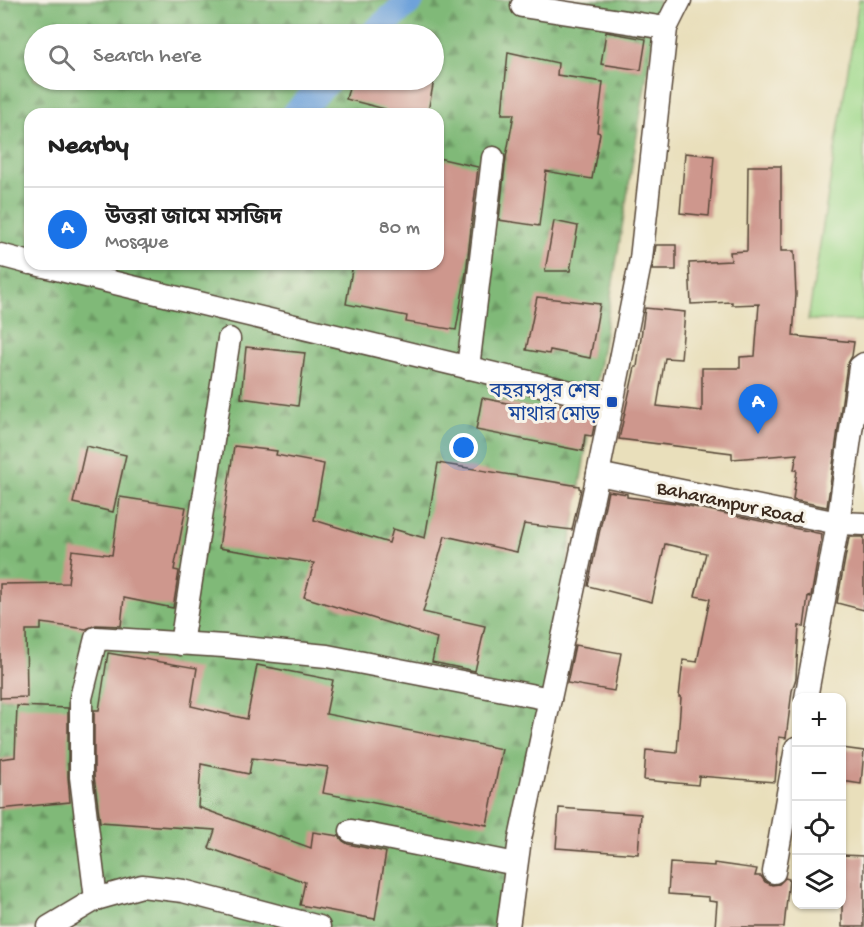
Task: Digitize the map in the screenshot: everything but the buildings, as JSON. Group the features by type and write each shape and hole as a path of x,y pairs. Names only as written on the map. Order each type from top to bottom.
{"street":[{"path":"508,927 520,839 598,474 641,259 666,28 680,0"},
{"path":"522,6 666,28"},
{"path":"468,368 494,158"},
{"path":"0,255 24,261"},
{"path":"61,270 612,402"},
{"path":"181,644 229,339"},
{"path":"807,693 838,523 862,365"},
{"name":"Baharampur Road","path":"598,474 838,523 864,524"},
{"path":"96,899 81,777 81,698 96,638 327,656 550,699"},
{"path":"774,872 792,771"},
{"path":"351,831 516,864"},
{"path":"49,927 96,899 142,886 183,891 319,927"}],"green space":[{"path":"0,0 659,0 508,927 0,927"},
{"path":"859,0 864,0 864,321 808,320"}],"waterway":[{"path":"384,24 411,0"},
{"path":"301,108 319,90"}],"place":[{"name":"বহরমপুর শেষ মাথার মোড়","path":"612,402"},
{"name":"উত্তরা জামে মসজিদ","path":"758,434"}]}
